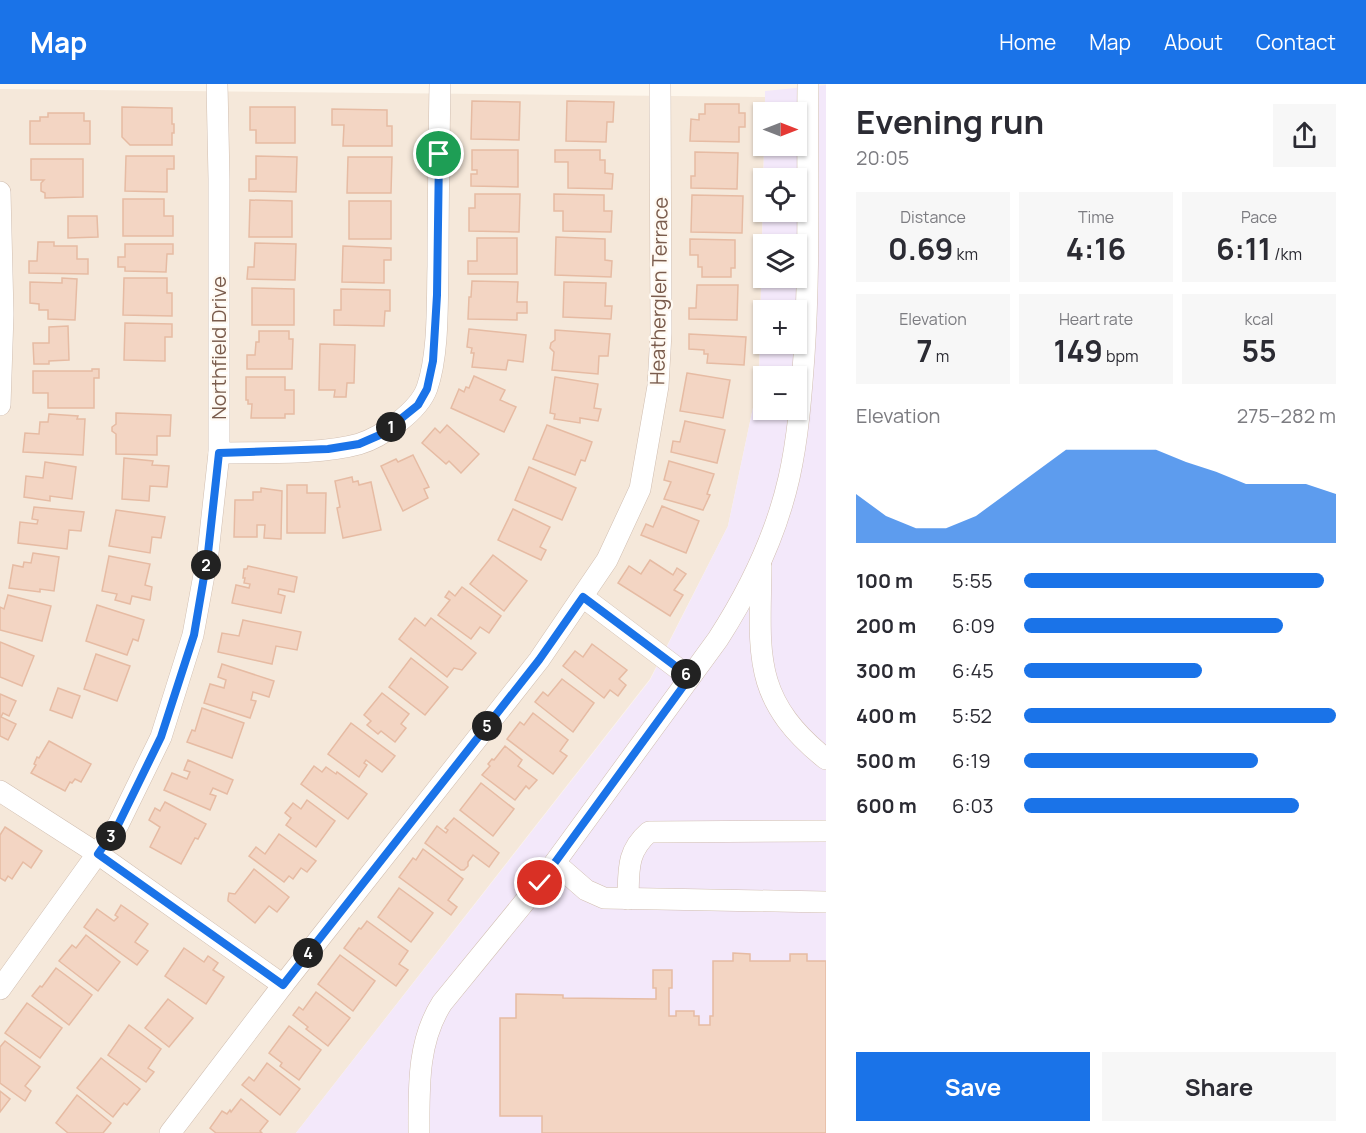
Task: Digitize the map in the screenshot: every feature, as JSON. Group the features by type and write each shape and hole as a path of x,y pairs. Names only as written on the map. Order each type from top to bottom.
{"street":[{"name":"Northfield Drive","path":"0,989 118,825 161,737 194,635 208,553 219,453 217,84"},
{"path":"219,453 328,449 359,444 382,434 418,405 427,389 433,361 437,283 440,84"},
{"name":"Heatherglen Terrace","path":"170,1133 283,985 539,660 607,560 640,489 658,386 661,333 660,84"},
{"path":"418,1133 422,1057 428,1030 435,1015 555,863 718,639 736,611 775,524 789,481 797,434 807,290 808,84"},
{"path":"0,192 3,314 0,405"},
{"path":"761,559 760,646 767,682 775,703 789,724 806,743 826,759"},
{"path":"583,597 690,677"},
{"path":"0,791 98,854 283,985"},
{"path":"628,899 630,861 638,842 649,832 826,831"},
{"path":"555,863 586,890 596,895 628,899 826,902"}],"shaded area":[{"path":"826,85 826,1133 296,1133 650,680 728,526 753,407 753,420 807,420 807,366 759,366 760,354 807,354 807,300 761,300 761,288 807,288 807,234 762,234 762,222 807,222 807,168 764,168 764,156 807,156 807,102 765,102 765,91"},
{"path":"0,89 765,97 765,102 753,102 753,156 764,156 763,168 753,168 753,222 762,222 762,234 753,234 753,288 761,288 761,300 753,300 753,354 760,354 759,366 753,366 753,407 728,526 650,679 296,1133 0,1133"}],"building":[{"path":"472,101 520,102 519,140 471,139"},
{"path":"567,101 614,102 613,122 607,122 606,142 566,141"},
{"path":"705,104 739,104 739,113 745,113 745,127 739,127 739,142 690,141 691,119 699,120 699,114 705,114"},
{"path":"122,107 172,108 174,133 172,133 172,145 130,145 122,137"},
{"path":"250,107 295,107 295,143 256,143 256,130 250,130"},
{"path":"332,109 387,110 387,126 392,126 392,146 343,146 344,125 332,125"},
{"path":"48,113 84,113 84,121 90,121 90,144 30,144 30,121 40,121 40,117 48,117"},
{"path":"472,150 518,150 518,187 471,186 471,174 477,174 477,170 472,170"},
{"path":"555,150 600,150 600,160 605,160 605,173 613,174 612,189 568,188 568,162 555,162"},
{"path":"695,152 738,153 737,189 691,188 691,176 695,176"},
{"path":"126,156 174,156 174,169 167,169 167,192 125,191"},
{"path":"256,156 297,157 296,192 249,191 249,179 256,179"},
{"path":"348,157 392,157 391,193 347,193"},
{"path":"31,159 83,159 83,197 45,198 45,193 41,191 41,183 44,180 31,180"},
{"path":"475,194 520,194 519,232 469,231 469,208 475,208"},
{"path":"554,194 604,195 604,211 612,211 611,232 563,231 563,211 554,211"},
{"path":"692,195 743,196 742,233 691,232"},
{"path":"123,199 164,199 164,216 173,216 173,236 123,236"},
{"path":"250,200 292,201 292,237 249,237"},
{"path":"349,201 391,201 391,239 349,239"},
{"path":"68,216 97,216 98,237 68,238"},
{"path":"556,237 605,239 605,260 612,261 611,277 555,275"},
{"path":"477,238 517,238 517,274 468,274 468,261 477,261"},
{"path":"690,239 735,240 735,268 731,268 731,277 702,277 702,267 698,267 698,255 690,255"},
{"path":"38,242 54,242 54,246 77,246 77,259 88,259 88,274 29,273 29,261 37,261"},
{"path":"255,243 296,244 295,280 247,279 248,267 254,267"},
{"path":"125,244 173,244 173,254 167,254 166,272 125,271 125,267 118,267 118,257 125,257"},
{"path":"343,246 391,248 391,260 384,260 384,283 342,282"},
{"path":"62,278 77,279 75,320 48,319 48,310 39,310 39,304 30,303 30,282 62,283"},
{"path":"124,278 167,278 167,293 172,293 172,316 123,315"},
{"path":"472,281 518,282 517,302 527,302 527,313 517,313 517,320 468,319"},
{"path":"564,282 606,283 605,306 612,306 611,319 563,317"},
{"path":"697,285 738,285 737,320 689,319 689,308 696,308"},
{"path":"252,288 294,289 294,325 252,325"},
{"path":"341,289 390,290 390,311 385,311 384,326 334,325 334,310 341,310"},
{"path":"125,323 172,324 172,337 165,337 165,361 124,360"},
{"path":"68,326 69,360 34,364 33,343 49,343 49,327"},
{"path":"469,329 526,335 523,362 508,360 506,370 472,367 474,353 471,353 472,348 467,347"},
{"path":"555,330 610,334 608,356 599,356 598,374 552,370 554,352 550,348 551,343 555,340"},
{"path":"259,331 289,331 289,339 293,339 292,369 247,369 247,355 255,355 256,342 259,342"},
{"path":"689,334 746,337 744,365 707,363 708,354 704,354 704,350 689,349"},
{"path":"320,344 355,345 354,383 347,383 346,397 334,397 335,390 319,390"},
{"path":"92,369 99,369 99,378 94,378 94,408 48,408 48,393 33,393 33,371 92,371"},
{"path":"687,373 730,380 723,418 680,411"},
{"path":"474,376 505,390 500,400 516,407 504,432 451,408 459,389 464,392 466,387 469,388"},
{"path":"246,377 285,377 285,390 294,390 294,414 285,414 285,418 251,418 252,404 248,404 246,400"},
{"path":"555,377 598,384 594,408 601,409 598,421 580,418 580,423 554,419 555,414 550,413"},
{"path":"116,413 171,415 170,436 157,436 157,455 116,454 116,434 112,431 112,427 116,424"},
{"path":"49,414 78,416 77,419 85,419 83,455 23,452 25,433 39,434 40,422 48,422"},
{"path":"685,421 725,430 717,463 671,452 673,441 680,442"},
{"path":"447,425 479,454 461,473 449,461 446,464 422,443 435,428 440,433"},
{"path":"547,425 592,442 585,461 581,460 575,475 533,459"},
{"path":"413,455 429,487 424,489 428,498 403,511 381,466"},
{"path":"124,458 153,461 152,465 169,466 167,487 150,486 149,501 122,499"},
{"path":"669,461 714,474 707,494 710,495 703,510 664,499 671,482 664,480"},
{"path":"45,462 76,467 72,499 50,496 50,501 24,497 26,476 43,478"},
{"path":"529,467 576,488 562,520 515,500"},
{"path":"352,477 353,482 358,481 359,485 371,482 381,530 343,538 335,481"},
{"path":"287,485 307,485 307,493 326,493 325,533 287,533"},
{"path":"261,488 282,491 281,539 264,538 265,525 257,525 257,537 234,537 235,500 253,500 253,492 261,492"},
{"path":"662,506 699,521 686,553 641,535 646,524 653,527"},
{"path":"34,507 84,512 81,531 69,530 67,549 18,543 20,522 37,524 38,520 32,519"},
{"path":"513,509 550,527 540,547 546,550 541,560 498,540"},
{"path":"116,510 165,517 161,538 152,537 150,553 109,546"},
{"path":"33,553 59,557 54,591 40,589 40,592 9,588 13,565 23,567 24,562 31,563"},
{"path":"493,555 527,581 504,611 470,584"},
{"path":"109,556 150,564 145,585 152,587 150,600 132,596 130,604 115,600 117,594 102,591"},
{"path":"650,560 673,575 677,568 686,574 674,590 683,595 670,616 618,583 629,566 641,574"},
{"path":"248,566 297,577 294,592 279,589 278,594 285,596 281,613 232,603 236,585 249,588 250,584 244,583 245,578 243,578 244,569"},
{"path":"462,587 501,616 489,633 480,627 471,639 438,615 450,600 445,597 449,591 455,596"},
{"path":"8,595 51,606 42,641 0,630 0,607 4,609"},
{"path":"97,605 144,620 138,641 133,639 127,655 86,641"},
{"path":"415,618 425,626 431,618 476,653 462,670 454,668 447,677 399,639"},
{"path":"243,620 301,632 297,650 276,646 272,664 218,652 222,633 239,636"},
{"path":"0,642 34,656 22,686 0,677"},
{"path":"592,644 627,670 619,679 626,685 618,696 610,690 604,698 563,666 575,651 583,657"},
{"path":"96,654 130,666 117,701 84,689"},
{"path":"411,658 448,687 425,715 389,687"},
{"path":"222,664 274,681 269,697 253,692 251,700 256,701 250,718 204,703 210,684 224,688 226,680 218,677"},
{"path":"562,679 594,703 573,732 535,702 543,692 548,696"},
{"path":"58,688 80,696 72,718 50,710"},
{"path":"382,693 409,714 401,724 406,728 395,742 381,731 378,734 367,725 371,721 364,715"},
{"path":"0,694 16,701 9,716 3,713 1,717 16,724 8,740 0,736"},
{"path":"202,708 244,723 232,758 187,742 192,730 195,731"},
{"path":"533,713 568,740 560,751 567,756 553,774 507,739 520,722 524,725"},
{"path":"351,723 395,756 382,772 366,760 364,763 367,765 359,777 328,754"},
{"path":"49,741 91,764 81,782 75,779 72,783 70,782 65,791 31,773 36,765 34,764 37,757 39,758"},
{"path":"505,746 522,760 518,766 537,780 529,789 526,786 515,800 482,775 490,766 488,764"},
{"path":"188,760 233,780 227,794 213,788 210,794 216,796 210,810 164,790 172,773 187,779 190,772 184,770"},
{"path":"314,766 322,772 326,767 336,774 337,772 367,794 348,819 301,784"},
{"path":"481,783 514,809 493,836 460,810"},
{"path":"307,800 335,821 316,847 286,825 291,818 285,813 293,803 301,809"},
{"path":"165,802 206,824 198,839 195,838 181,864 150,847 160,827 149,820 155,808 160,811"},
{"path":"454,818 499,853 489,867 473,855 468,866 461,870 425,843 437,826 446,833 448,830 445,828"},
{"path":"5,827 42,851 31,868 23,862 12,879 8,876 5,881 0,878 0,835"},
{"path":"279,834 316,861 307,872 301,868 293,879 289,876 284,882 249,856 256,847 265,854"},
{"path":"423,849 463,879 448,900 457,907 451,915 399,877 413,858 416,860"},
{"path":"254,869 289,897 277,912 269,906 255,923 228,901 229,893 235,894"},
{"path":"399,888 433,913 411,942 378,917"},
{"path":"121,905 148,924 135,942 148,951 137,965 84,927 97,909 114,921 118,917 115,915"},
{"path":"367,921 408,951 399,964 408,970 396,986 344,948"},
{"path":"86,935 120,962 98,991 59,961 72,945 76,948"},
{"path":"184,948 204,962 208,956 218,963 213,970 224,977 206,1004 165,976"},
{"path":"733,953 750,954 750,961 790,961 790,954 807,954 807,961 826,961 826,1133 542,1133 542,1116 500,1116 500,1018 516,1018 516,994 563,995 563,998 656,999 656,988 653,988 653,970 672,970 672,988 669,988 669,1016 676,1016 676,1011 694,1011 694,1016 699,1016 699,1025 710,1025 710,1016 713,1016 713,961 733,961"},
{"path":"340,955 375,981 353,1011 318,984"},
{"path":"56,968 92,995 69,1025 32,996"},
{"path":"316,992 350,1018 328,1046 306,1029 308,1027 293,1015 299,1007 303,1010"},
{"path":"168,999 193,1018 169,1047 145,1028"},
{"path":"27,1003 62,1028 40,1058 5,1033"},
{"path":"129,1025 161,1049 148,1068 154,1072 146,1082 108,1055"},
{"path":"289,1026 321,1050 299,1080 280,1066 282,1063 269,1053"},
{"path":"5,1041 40,1067 25,1086 31,1091 25,1101 0,1083 0,1047"},
{"path":"101,1058 140,1089 113,1117 77,1088"},
{"path":"267,1063 300,1089 280,1115 242,1085 249,1077 254,1081"},
{"path":"0,1091 10,1099 0,1112"},
{"path":"77,1095 111,1123 103,1133 68,1133 56,1123"},
{"path":"241,1099 268,1121 260,1131 262,1133 216,1133 210,1128 222,1111 227,1114 230,1110 231,1112"}],"route":[{"path":"439,154 437,295 433,361 427,389 418,405 400,420 382,434 359,444 328,449 219,453 208,553 194,635 161,737 118,825 98,854 283,985 539,660 583,597 690,677 540,883"}]}
